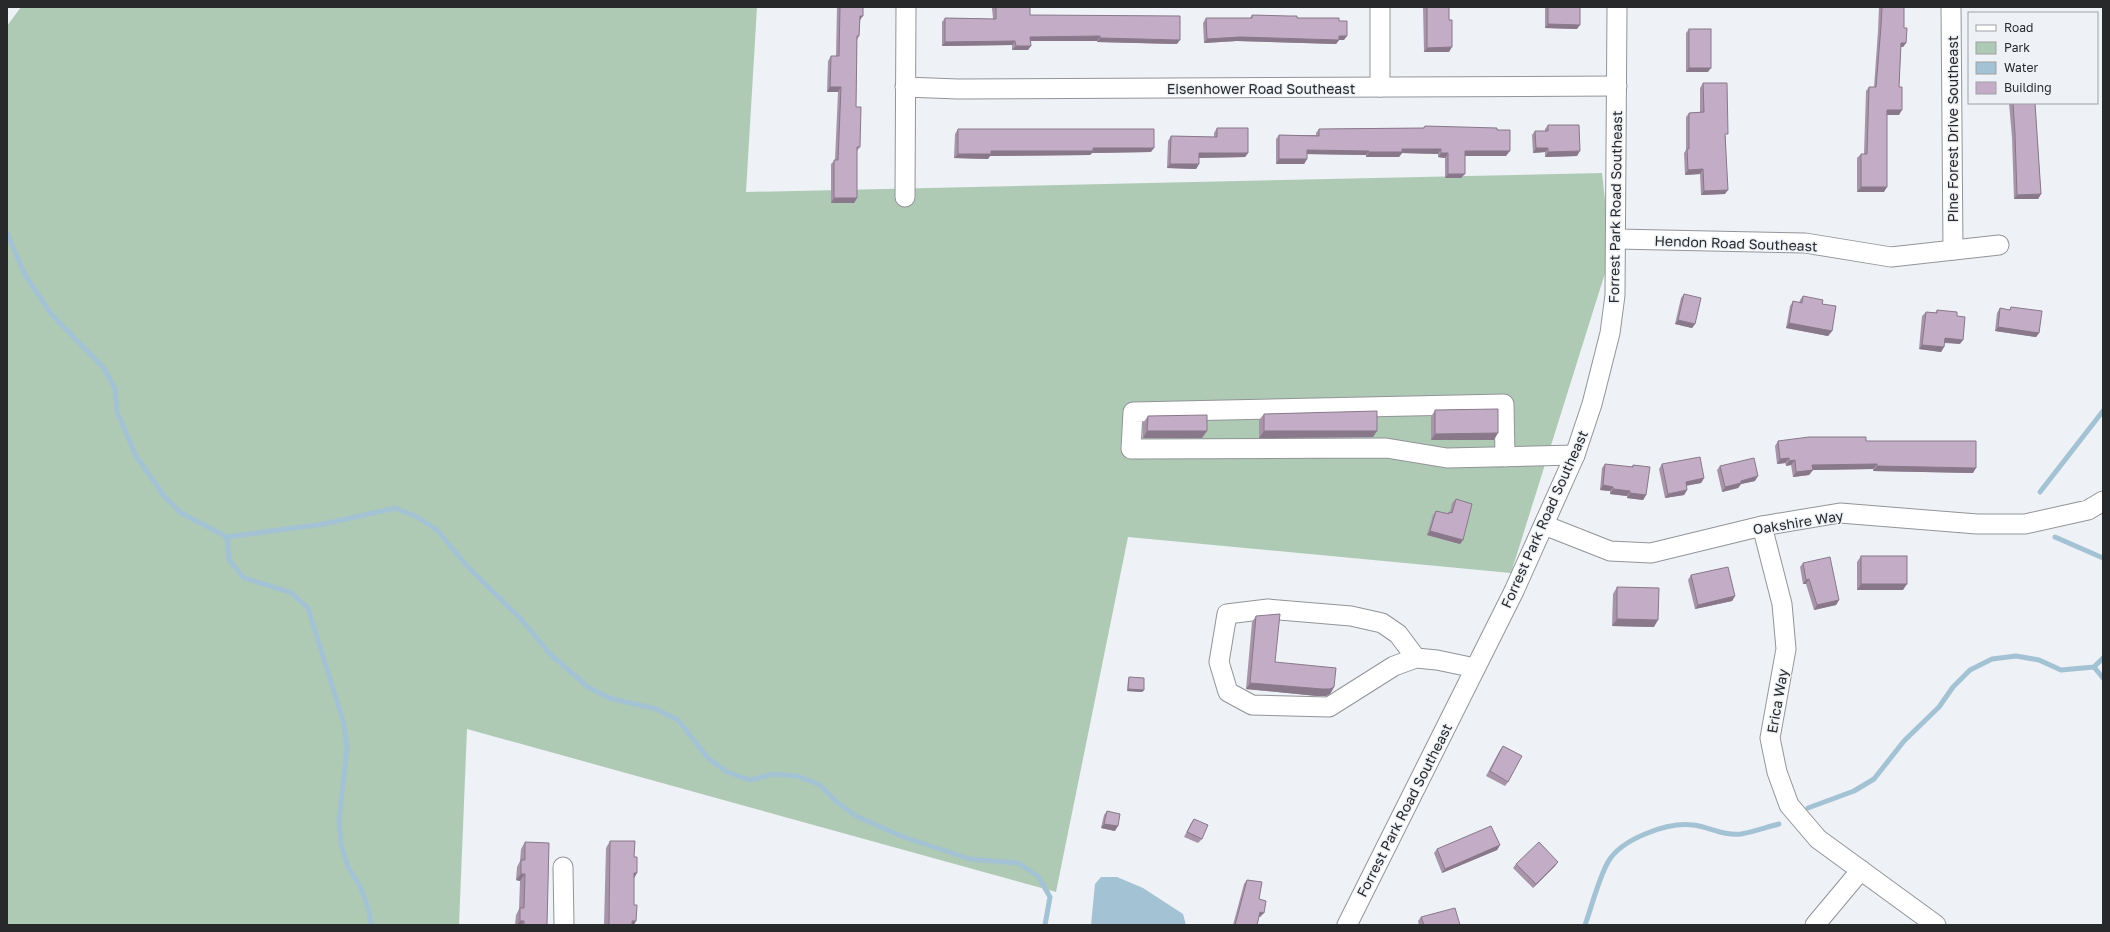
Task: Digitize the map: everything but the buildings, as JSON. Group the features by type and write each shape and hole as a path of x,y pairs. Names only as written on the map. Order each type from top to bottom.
{"street":[{"path":"905,197 906,7"},
{"path":"1380,7 1380,87"},
{"name":"Forrest Park Road Southeast","path":"1347,925 1514,591 1575,455 1592,404 1610,333 1615,295 1617,7"},
{"name":"Pine Forest Drive Southeast","path":"1951,7 1953,250"},
{"name":"Eisenhower Road Southeast","path":"905,87 966,89 1617,86"},
{"name":"Hendon Road Southeast","path":"1616,239 1805,244 1890,257 1999,245"},
{"path":"1505,457 1504,404 1133,412 1131,449 1386,448 1447,458 1505,457 1575,455"},
{"name":"Oakshire Way","path":"1544,525 1610,551 1652,553 1762,526 1840,513 1977,524 2025,524 2088,510 2103,502"},
{"name":"Erica Way","path":"1762,526 1782,604 1786,649 1770,738 1777,772 1789,805 1818,839 1936,925"},
{"path":"1416,658 1398,634 1382,623 1351,616 1268,609 1227,614 1219,662 1228,692 1252,705 1329,707 1394,666 1416,658 1475,668"},
{"path":"563,867 564,925"},
{"path":"1815,925 1861,870"}],"green space":[{"path":"21,7 757,7 746,192 1602,173 1611,254 1511,573 1128,537 1056,892 467,729 459,925 7,925 7,26"}],"water":[{"path":"1101,877 1117,877 1143,888 1183,914 1186,925 1091,925 1095,884"}],"waterway":[{"path":"7,233 25,275 52,315 103,367 115,388 117,412 136,456 164,496 181,513 227,537 324,524 395,508 417,517 437,530 468,567 520,618 551,655 588,687 609,698 656,709 678,720 708,758 727,772 750,780 773,774 797,776 820,785 837,802 856,816 901,836 970,859 1018,863 1038,876 1050,897 1045,925"},
{"path":"2040,492 2103,411"},
{"path":"227,537 229,560 244,578 290,592 308,608 344,724 347,748 339,820 341,844 348,867 361,888 369,911 371,925"},
{"path":"2055,537 2103,558"},
{"path":"1808,808 1854,791 1874,779 1904,741 1939,707 1953,687 1970,670 1992,659 2016,656 2039,660 2061,670 2094,667 2103,658"},
{"path":"2094,667 2103,678"},
{"path":"1585,925 1604,869 1614,854 1634,839 1658,829 1671,826 1693,825 1722,833 1741,834 1779,824"}]}
